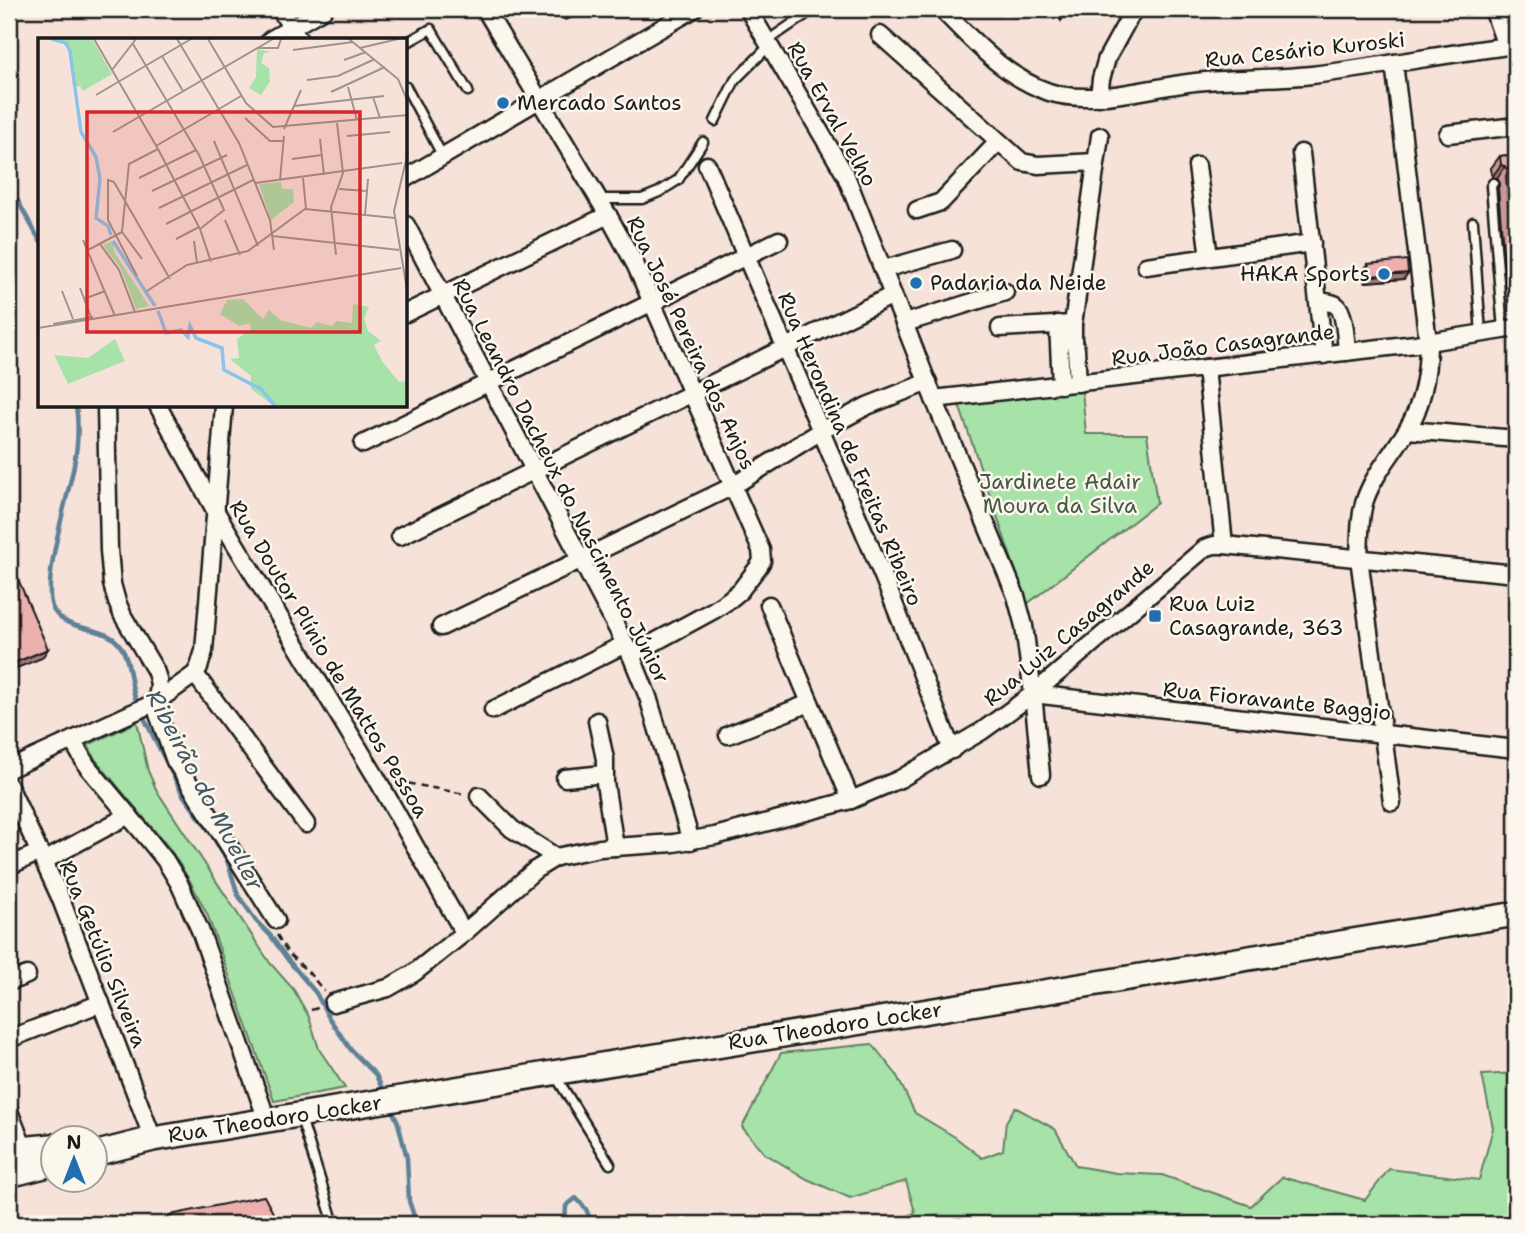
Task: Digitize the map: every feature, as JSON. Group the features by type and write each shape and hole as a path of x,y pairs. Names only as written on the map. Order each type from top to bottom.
{"main road":[{"name":"Rua Theodoro Locker","path":"108,1150 153,1139 1516,914"},
{"name":"Rua Theodoro Locker","path":"108,1142 153,1139"},
{"path":"16,1149 38,1147"},
{"path":"9,1175 38,1168"}],"street":[{"path":"280,9 295,34 324,9"},
{"name":"Rua José Pereira dos Anjos","path":"486,9 636,266 762,555 759,566 740,591 729,600 714,610 628,649"},
{"path":"408,177 694,9"},
{"name":"Rua Erval Velho","path":"748,9 846,176 1016,596 1023,618 1041,775"},
{"name":"Rua Cesário Kuroski","path":"941,9 995,61 1022,80 1051,93 1068,96 1098,97 1186,83 1307,75 1511,46"},
{"path":"1098,97 1107,58 1134,9"},
{"path":"1493,9 1511,46"},
{"path":"880,34 1016,158 1030,164 1096,162"},
{"path":"1392,802 1359,558 1361,523 1366,499 1379,473 1414,418 1427,372 1428,342 1394,63"},
{"path":"1448,134 1516,127"},
{"path":"1061,385 1065,324 1100,136"},
{"path":"918,210 941,202 998,142"},
{"path":"1301,153 1324,355"},
{"name":"Rua Herondina de Freitas Ribeiro","path":"707,165 883,576 952,750"},
{"path":"1197,166 1209,257"},
{"path":"408,312 608,215"},
{"name":"Rua Leandro Dacheux do Nascimento Júnior","path":"408,229 628,649 648,697 691,841"},
{"path":"363,444 779,240"},
{"path":"1146,266 1312,243"},
{"path":"884,269 952,250"},
{"path":"905,323 1005,292"},
{"path":"400,536 893,295"},
{"path":"1319,301 1336,305 1340,309 1347,352"},
{"path":"1000,328 1065,324"},
{"path":"1065,324 1076,349 1077,383"},
{"name":"Rua João Casagrande","path":"934,399 1324,355 1510,329"},
{"path":"1206,368 1224,545"},
{"path":"441,627 733,486 867,405 928,382"},
{"path":"106,408 112,584 123,616 155,670 159,687 145,707"},
{"name":"Rua Doutor Plínio de Mattos Pessoa","path":"159,408 216,512 376,778 464,933"},
{"path":"9,769 145,707 195,674 204,651 224,408"},
{"path":"1408,429 1516,439"},
{"name":"Rua Luiz Casagrande","path":"333,1003 373,993 401,981 438,955 535,870 555,858 615,847 691,841 741,830 851,800 900,779 982,731 1033,694 1205,548 1224,545 1516,574"},
{"path":"769,605 851,800"},
{"path":"493,710 628,649"},
{"path":"195,674 306,824"},
{"name":"Rua Fioravante Baggio","path":"1033,694 1516,749"},
{"path":"728,734 810,704"},
{"path":"145,707 161,723 175,761 276,920"},
{"path":"597,721 605,759 604,774 615,847"},
{"path":"72,740 92,771 165,859 180,883 267,1120"},
{"path":"565,778 604,774"},
{"name":"Rua Getúlio Silveira","path":"9,786 60,897 153,1139"},
{"path":"479,796 512,829 555,858"},
{"path":"9,866 42,857 129,816"},
{"path":"9,982 27,975"},
{"path":"9,1039 102,1003"},
{"path":"9,1111 16,1149"}],"lane":[{"path":"563,9 566,14 576,9"},
{"path":"715,121 735,80 768,43 814,9"},
{"path":"408,42 431,29 468,91"},
{"path":"408,91 443,156"},
{"path":"599,199 642,200 659,192 678,180 703,142"},
{"path":"1493,183 1491,186 1510,329"},
{"path":"1473,222 1480,334"},
{"path":"554,1073 610,1164"},
{"path":"300,1115 334,1224"}],"path":[{"path":"376,778 479,796"},
{"path":"276,920 276,934 288,953 309,973 333,1003"}],"green space":[{"name":"Jardinete Adair Moura da Silva","path":"1082,390 1086,434 1147,434 1157,503 1027,604 958,402"},
{"path":"137,722 148,771 157,791 270,963 294,990 309,1017 319,1049 345,1088 274,1101 207,914 190,881 170,849 95,759 88,745"},
{"path":"872,1044 896,1074 915,1113 955,1137 982,1158 1003,1150 1006,1122 1015,1107 1055,1129 1076,1166 1116,1173 1162,1175 1251,1206 1282,1177 1365,1200 1389,1169 1479,1180 1493,1128 1482,1075 1516,1073 1516,1224 894,1224 915,1212 906,1181 850,1198 807,1179 764,1153 742,1127 781,1053"}],"building":[{"path":"1516,154 1514,276 1506,176 1508,171 1501,165 1500,156"},
{"path":"1407,260 1408,273 1370,276 1368,264"},
{"path":"9,558 48,649 9,665"},
{"path":"264,1196 279,1224 174,1224 170,1215"}],"waterway":[{"name":"Ribeirão do Mueller","path":"9,185 38,237"},
{"name":"Ribeirão do Mueller","path":"76,408 76,450 52,562 50,599 60,618 75,626 109,636 121,647 128,663 138,706"},
{"name":"Ribeirão do Mueller","path":"142,714 183,795 227,860 238,895 256,921 316,993 351,1050 376,1075 384,1093"},
{"name":"Ribeirão do Mueller","path":"391,1107 407,1158 409,1201 414,1216 424,1224"},
{"name":"Ribeirão do Mueller","path":"565,1224 566,1206 576,1198 586,1209 592,1224"},
{"name":"Ribeirão do Mueller","path":"495,1224 521,1218 528,1224"}],"place":[{"name":"Mercado Santos","path":"503,103"},
{"name":"HAKA Sports","path":"1384,274"},
{"name":"Padaria da Neide","path":"916,283"},
{"name":"Rua Luiz Casagrande, 363","path":"1155,616"}]}
